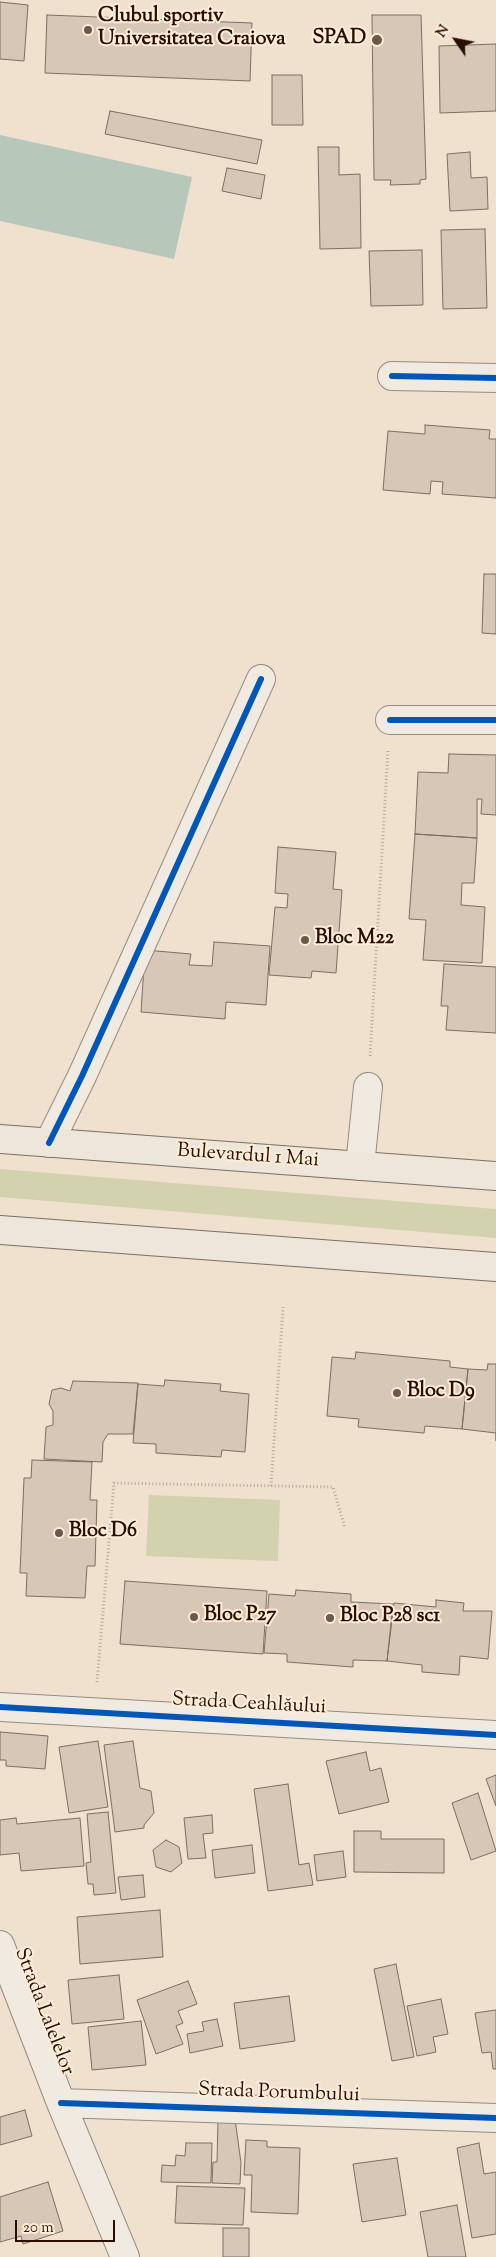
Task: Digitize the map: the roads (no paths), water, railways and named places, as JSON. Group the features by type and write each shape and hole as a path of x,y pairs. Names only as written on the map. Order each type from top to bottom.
{"main road":[{"name":"Bulevardul 1 Mai","path":"0,1140 496,1176"},
{"path":"0,1230 496,1267"}],"street":[{"path":"392,376 496,378"},
{"path":"49,1143 79,1083 261,679"},
{"path":"390,720 496,720"},
{"path":"360,1166 368,1087"},
{"name":"Strada Ceahlăului","path":"0,1707 496,1735"},
{"name":"Strada Lalelelor","path":"0,1946 61,2103 125,2257"},
{"name":"Strada Porumbului","path":"61,2103 496,2118"}],"place":[{"name":"Clubul sportiv Universitatea Craiova","path":"88,30"},
{"name":"SPAD","path":"377,40"},
{"name":"Bloc M22","path":"305,940"},
{"name":"Bloc D9","path":"397,1393"},
{"name":"Bloc D6","path":"59,1533"},
{"name":"Bloc P27","path":"194,1617"},
{"name":"Bloc P28 sc1","path":"330,1618"}]}
